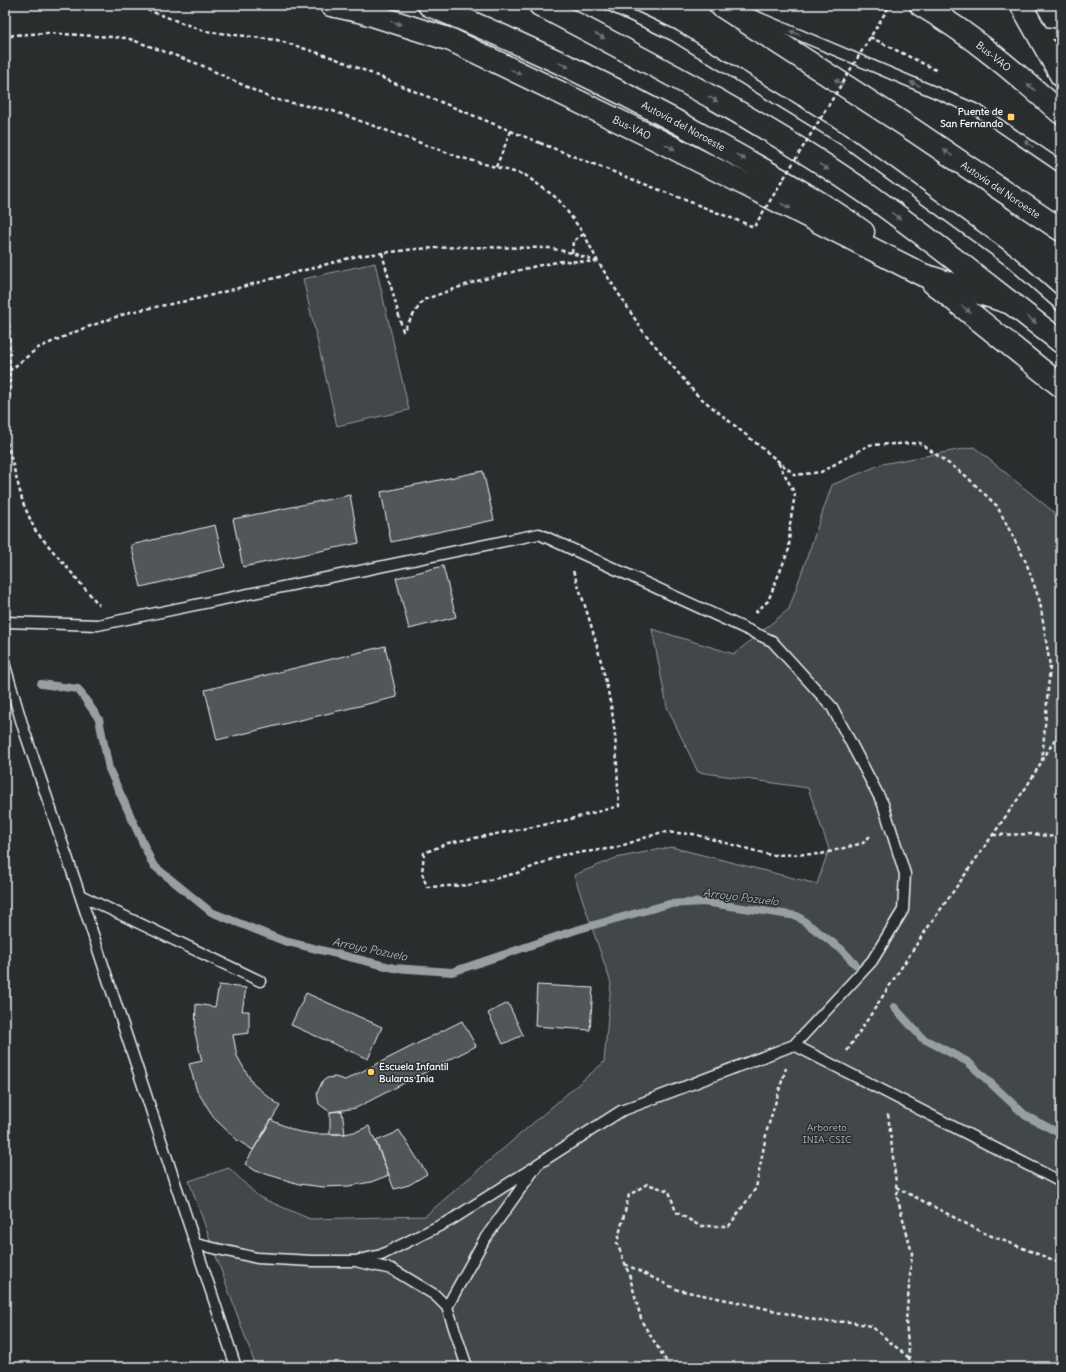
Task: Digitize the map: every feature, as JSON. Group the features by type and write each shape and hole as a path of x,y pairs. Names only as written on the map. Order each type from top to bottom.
{"highway":[{"name":"Bus-VAO","path":"331,5 363,12 451,40 652,137 923,275"},
{"name":"Autovía del Noroeste","path":"429,5 478,25 666,114 845,219 923,275 1061,386"},
{"name":"Autovía del Noroeste","path":"540,5 644,60 762,126 864,192 1061,342"},
{"name":"Autovía del Noroeste","path":"720,5 910,128 1061,230"},
{"name":"Bus-VAO","path":"921,5 944,18 1002,62 1061,113"},
{"name":"Autovía del Noroeste","path":"923,275 1010,302"}],"street":[{"path":"1021,5 1034,31 1061,76"}],"lane":[{"path":"609,5 673,35 844,140 1010,262 1061,306"},
{"path":"729,5 977,110 1061,167"},
{"path":"1034,31 1061,35"},
{"path":"5,622 98,625 539,534 772,641 832,707 883,804 905,874 903,910 872,961 794,1044 621,1111 451,1220 381,1255 355,1261"},
{"path":"5,666 23,727 236,1367"},
{"path":"80,895 260,981"},
{"path":"794,1044 1061,1182"},
{"path":"447,1307 484,1240 538,1164"},
{"path":"196,1244 257,1258 312,1261 355,1261 392,1269 435,1294 447,1307 467,1367"}],"path":[{"path":"134,5 204,31 277,40 334,58 540,143 754,227 890,5"},
{"path":"5,42 13,35 48,33 127,38 201,65 272,99 333,111 459,156 525,176 558,200 584,234 598,262 642,330 696,394 795,475 820,472 869,444 920,443 966,476 997,506 1026,562 1040,602 1050,666 1042,761"},
{"path":"496,167 511,131"},
{"path":"572,253 573,241 584,234"},
{"path":"9,371 38,348 82,329 130,312 201,298 357,256 416,249 457,247 549,248 572,253 598,262"},
{"path":"382,253 403,332 423,300 477,281 536,266 563,261 598,262"},
{"path":"5,296 9,326 10,392 6,435 23,503 35,530 114,622"},
{"path":"741,627 768,600 789,548 790,524 795,494 777,460"},
{"path":"563,544 585,604 611,706 616,751 619,806 560,822 448,843 424,853 422,873 427,887 470,885 517,873 562,855 615,848 662,832 693,834 770,855 821,854 863,843 887,817"},
{"path":"837,1067 922,936 993,835 1042,761 1061,729"},
{"path":"993,835 1033,834 1061,838"},
{"path":"670,1367 642,1322 629,1274 617,1243 629,1195 647,1184 669,1191 676,1212 700,1226 729,1226 756,1188 767,1130 794,1044"},
{"path":"886,1092 898,1200 912,1253 906,1321 910,1367"},
{"path":"896,1187 984,1233 1061,1263"},
{"path":"625,1263 678,1290 819,1321 851,1322 871,1326 909,1358"}],"green space":[{"path":"375,263 409,410 337,426 303,279"},
{"name":"Arboreto INIA-CSIC","path":"974,447 1061,518 1061,1367 256,1367 189,1181 229,1168 259,1197 310,1219 425,1216 604,1062 611,983 574,875 616,858 671,847 817,884 829,849 808,788 698,772 667,707 652,629 734,654 789,609 832,485 882,464"}],"building":[{"path":"483,471 494,520 391,542 381,492"},
{"path":"350,495 359,543 243,567 233,519"},
{"path":"215,525 225,567 141,587 131,545"},
{"path":"443,566 456,617 409,629 396,578"},
{"path":"385,646 397,697 217,740 205,690"},
{"path":"219,985 246,988 242,1011 249,1011 249,1033 233,1035 237,1056 253,1084 280,1106 253,1150 237,1140 215,1119 197,1091 189,1064 202,1061 195,1033 196,1004 215,1007"},
{"path":"537,985 593,988 590,1030 535,1026"},
{"path":"306,993 382,1027 368,1059 291,1025"},
{"path":"508,1003 523,1035 503,1044 488,1013"},
{"path":"462,1021 476,1046 356,1108 330,1112 319,1104 317,1093 322,1082 327,1078 335,1077 345,1080"},
{"path":"342,1111 345,1134 330,1134 330,1112"},
{"path":"271,1120 296,1131 313,1134 345,1134 358,1131 369,1126 389,1175 371,1182 349,1186 323,1187 299,1184 256,1171 245,1164"},
{"path":"399,1130 427,1174 409,1185 394,1189 376,1141"}],"waterway":[{"name":"Arroyo Pozuelo","path":"41,684 78,689 99,719 109,769 153,865 211,912 284,941 394,968 452,972 576,930 633,914 669,904 703,902 797,916 841,949 855,964"},
{"name":"Arroyo Pozuelo","path":"894,1007 922,1038 968,1062 1026,1116 1061,1134"}],"place":[{"name":"Puente de San Fernando","path":"1011,117"},
{"name":"Escuela Infantil Bularas Inia","path":"371,1072"}]}
